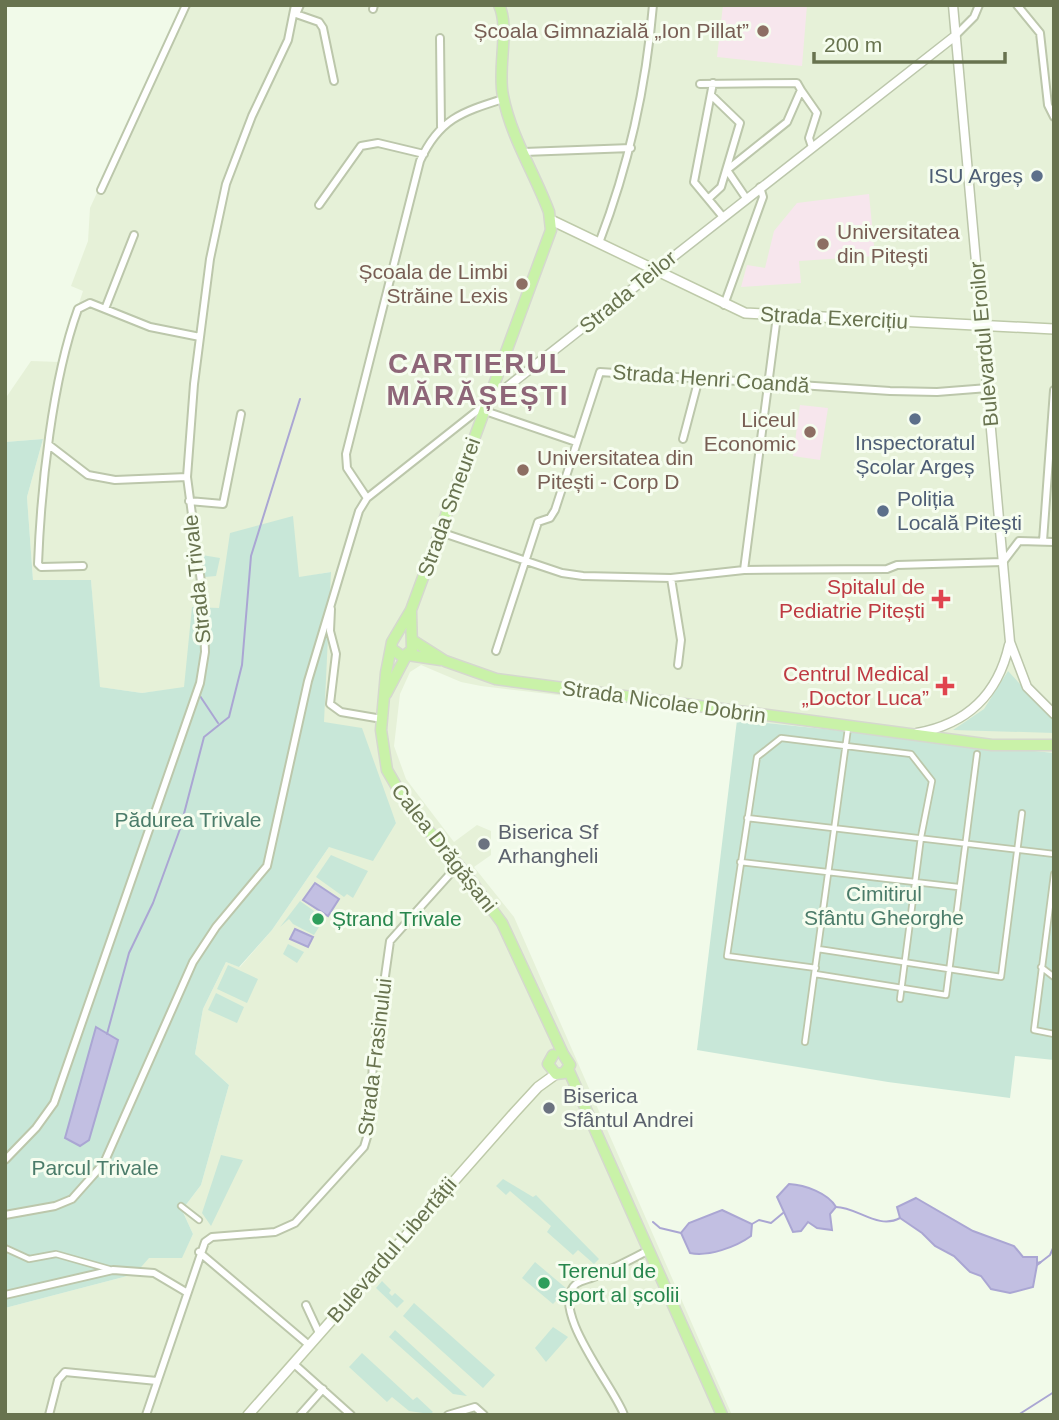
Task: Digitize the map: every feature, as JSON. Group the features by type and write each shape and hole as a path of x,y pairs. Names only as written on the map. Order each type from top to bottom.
{"main road":[{"path":"499,5 503,18 500,74 503,99 551,220"},
{"name":"Strada Exercițiu","path":"551,220 724,304 753,314 1054,329"},
{"name":"Strada Smeurei","path":"396,636 411,610 546,245 551,220"},
{"name":"Strada Smeurei","path":"411,610 412,639"},
{"path":"403,634 412,639 412,650 407,656 396,655 392,649 396,636 403,634"},
{"name":"Strada Nicolae Dobrin","path":"412,639 445,661"},
{"name":"Calea Drăgășani","path":"392,649 382,719 384,758 393,784 409,808 458,865 502,923 551,1027 557,1054 568,1058 559,1071"},
{"name":"Calea Drăgășani","path":"383,701 407,656"},
{"name":"Strada Nicolae Dobrin","path":"407,656 445,661 496,679 992,745 1054,745"},
{"path":"557,1054 559,1071 580,1093 722,1415"},
{"name":"Bulevardul Libertății","path":"248,1415 538,1087 559,1071"}],"street":[{"path":"101,190 186,5"},
{"name":"Strada Trivale","path":"5,1160 36,1128 54,1103 200,683 205,652 204,616 187,477 210,259 226,184 252,117 288,40 298,5"},
{"path":"599,243 631,148 645,85 653,5"},
{"name":"Bulevardul Eroilor","path":"953,5 1010,642 1027,687 1054,714"},
{"path":"956,36 974,17 979,5"},
{"path":"1017,5 1040,33 1048,106 1054,117"},
{"path":"296,14 319,22 323,28 334,81"},
{"name":"Strada Teilor","path":"5,1214 55,1206 72,1199 104,1163 193,962 216,927 267,866 274,824 315,657 355,520 367,498 811,146 956,36"},
{"path":"440,38 441,127"},
{"path":"713,83 694,178 723,217"},
{"path":"699,84 797,83 817,113 809,138 811,146"},
{"path":"727,170 787,122 801,90"},
{"path":"708,199 721,187 740,123 712,95"},
{"path":"367,498 347,468 346,454 424,154 441,127 465,111 503,99"},
{"path":"319,205 361,146 378,143 424,154"},
{"path":"524,152 631,148"},
{"path":"727,170 746,198"},
{"path":"724,304 763,197 760,187"},
{"path":"106,309 134,235"},
{"path":"83,566 39,566 40,512 49,445 64,364 78,309 90,303 150,327 200,337"},
{"path":"744,570 777,316"},
{"name":"Strada Henri Coandă","path":"496,651 538,522 550,518 555,510 600,372 937,392 988,388"},
{"path":"683,439 699,378"},
{"path":"1044,541 1054,390"},
{"path":"486,406 576,442"},
{"path":"189,501 223,504 241,414"},
{"path":"49,445 88,475 115,480 187,477"},
{"path":"440,532 525,561 583,576 671,578 744,570 887,569 898,565 1003,562 1019,541 1054,542"},
{"path":"671,578 681,640 678,665"},
{"path":"332,599 330,631 336,654 330,704 341,712 382,719"},
{"name":"Bulevardul Eroilor","path":"910,734 953,723 977,706 999,676 1010,642"},
{"path":"805,1042 848,727"},
{"path":"900,999 902,988 921,838 932,780 911,754 781,738 757,757 727,956 902,988 946,995 976,754"},
{"path":"818,949 1001,977 1022,813"},
{"path":"747,818 1054,854"},
{"path":"740,862 958,887"},
{"name":"Strada Frasinului","path":"199,1252 212,1237 275,1232 295,1223 364,1147 370,1127 373,1060 390,942 458,865"},
{"path":"1054,874 1034,1030 1054,1034"},
{"path":"1041,967 1054,976"},
{"path":"181,1206 199,1220"},
{"path":"5,1248 29,1259 56,1254 113,1270 153,1273 186,1292"},
{"path":"624,1415 618,1400 606,1385 583,1344 570,1304 571,1295 578,1283 649,1250"},
{"path":"146,1415 199,1252 309,1345"},
{"path":"5,1295 113,1270"},
{"path":"306,1305 319,1334"},
{"path":"293,1363 351,1415"},
{"path":"49,1415 58,1380 65,1372 157,1381"},
{"path":"300,1415 323,1389"},
{"path":"450,1414 475,1407 484,1415"}],"shaded area":[{"path":"183,5 1054,5 1054,753 737,720 694,711 481,686 461,682 421,665 410,672 400,694 394,746 406,779 454,842 477,825 491,831 491,855 474,867 514,917 732,1415 5,1415 5,1308 135,1274 148,1258 181,1258 193,1234 182,1210 201,1185 229,1085 195,1054 203,1009 226,962 240,967 272,930 329,847 396,823 385,797 323,723 330,572 299,578 208,685 142,693 99,687 91,580 33,580 27,497 43,439 5,442 5,399 31,361 60,362 83,291 71,286 88,241 90,208"},
{"name":"Școala Gimnazială „Ion Pillat”","path":"723,5 807,5 802,66 717,57"},
{"name":"Universitatea din Pitești","path":"869,194 875,256 799,261 801,283 741,287 747,265 765,268 774,231 797,203"},
{"name":"Liceul Economic","path":"800,405 828,408 820,460 793,456"}],"green space":[{"name":"Pădurea Trivale","path":"43,439 27,497 33,580 91,580 100,687 142,693 184,687 192,607 219,608 230,533 293,516 299,577 331,572 324,722 362,728 396,823 373,861 329,847 272,930 239,967 226,962 203,1009 195,1054 229,1085 201,1185 182,1210 193,1234 182,1258 149,1258 135,1274 5,1308 5,442"},
{"path":"202,555 220,558 216,576 205,577"},
{"path":"1008,671 1054,721 1054,733 953,730 984,709"},
{"name":"Cimitirul Sfântu Gheorghe","path":"737,720 1054,753 1054,1060 1015,1056 1010,1098 888,1082 697,1050"},
{"path":"331,855 368,871 353,898 347,894 344,897 316,877"},
{"path":"300,901 314,911 309,920 319,927 314,935 289,919 280,927"},
{"path":"288,944 304,952 297,963 283,954"},
{"path":"228,965 258,979 247,1003 217,989"},
{"path":"216,993 244,1007 237,1023 208,1010"},
{"path":"221,1155 243,1160 211,1226 202,1213"},
{"path":"503,1179 533,1197 536,1195 599,1259 594,1264 578,1250 573,1255 547,1232 551,1226 510,1191 506,1195 496,1186"},
{"name":"Terenul de sport al școlii","path":"535,1262 567,1289 553,1304 522,1278"},
{"path":"382,1281 391,1290 389,1293 392,1296 395,1293 404,1301 397,1308 376,1288"},
{"path":"414,1303 495,1375 483,1388 403,1316"},
{"path":"553,1327 568,1337 546,1362 535,1348"},
{"path":"395,1330 467,1396 453,1394 389,1337"},
{"path":"362,1353 413,1400 417,1397 433,1412 430,1414 409,1411 392,1397 387,1402 349,1367"}],"water":[{"path":"315,883 339,899 328,916 303,900"},
{"path":"295,929 313,937 308,947 290,939"},
{"path":"96,1027 118,1040 89,1140 80,1146 65,1138"},
{"path":"789,1184 816,1191 832,1202 836,1207 830,1214 832,1230 817,1228 808,1222 801,1231 793,1232 777,1197"},
{"path":"916,1198 973,1231 1014,1246 1023,1257 1037,1257 1037,1263 1041,1262 1037,1265 1033,1287 1010,1293 991,1289 981,1276 970,1272 954,1256 935,1246 900,1218 897,1207"},
{"path":"722,1210 752,1224 751,1236 722,1250 705,1254 690,1253 681,1233 689,1223"}],"waterway":[{"path":"107,1034 129,953 153,903 180,829 204,737 229,717 242,665 251,556 300,399"},
{"path":"198,693 218,723"},
{"path":"836,1207 876,1220 892,1221 900,1218"},
{"path":"752,1224 759,1220 771,1223 783,1213"},
{"path":"653,1222 660,1228 681,1233"},
{"path":"1037,1265 1050,1255 1054,1246"},
{"path":"1018,1415 1054,1392"}],"place":[{"name":"Școala Gimnazială „Ion Pillat”","path":"763,31"},
{"name":"ISU Argeș","path":"1037,176"},
{"name":"Universitatea din Pitești","path":"823,244"},
{"name":"Școala de Limbi Străine Lexis","path":"522,284"},
{"name":"Inspectoratul Școlar Argeș","path":"915,419"},
{"name":"Liceul Economic","path":"810,432"},
{"name":"Universitatea din Pitești - Corp D","path":"523,470"},
{"name":"Poliția Locală Pitești","path":"883,511"},
{"name":"Spitalul de Pediatrie Pitești","path":"941,599"},
{"name":"Centrul Medical „Doctor Luca”","path":"945,686"},
{"name":"Biserica Sf Arhangheli","path":"484,844"},
{"name":"Ștrand Trivale","path":"318,919"},
{"name":"Biserica Sfântul Andrei","path":"549,1108"},
{"name":"Terenul de sport al școlii","path":"544,1283"}],"district":[{"name":"CARTIERUL MĂRĂȘEȘTI","path":"478,379"}],"park label":[{"name":"Parcul Trivale","path":"95,1168"}]}
